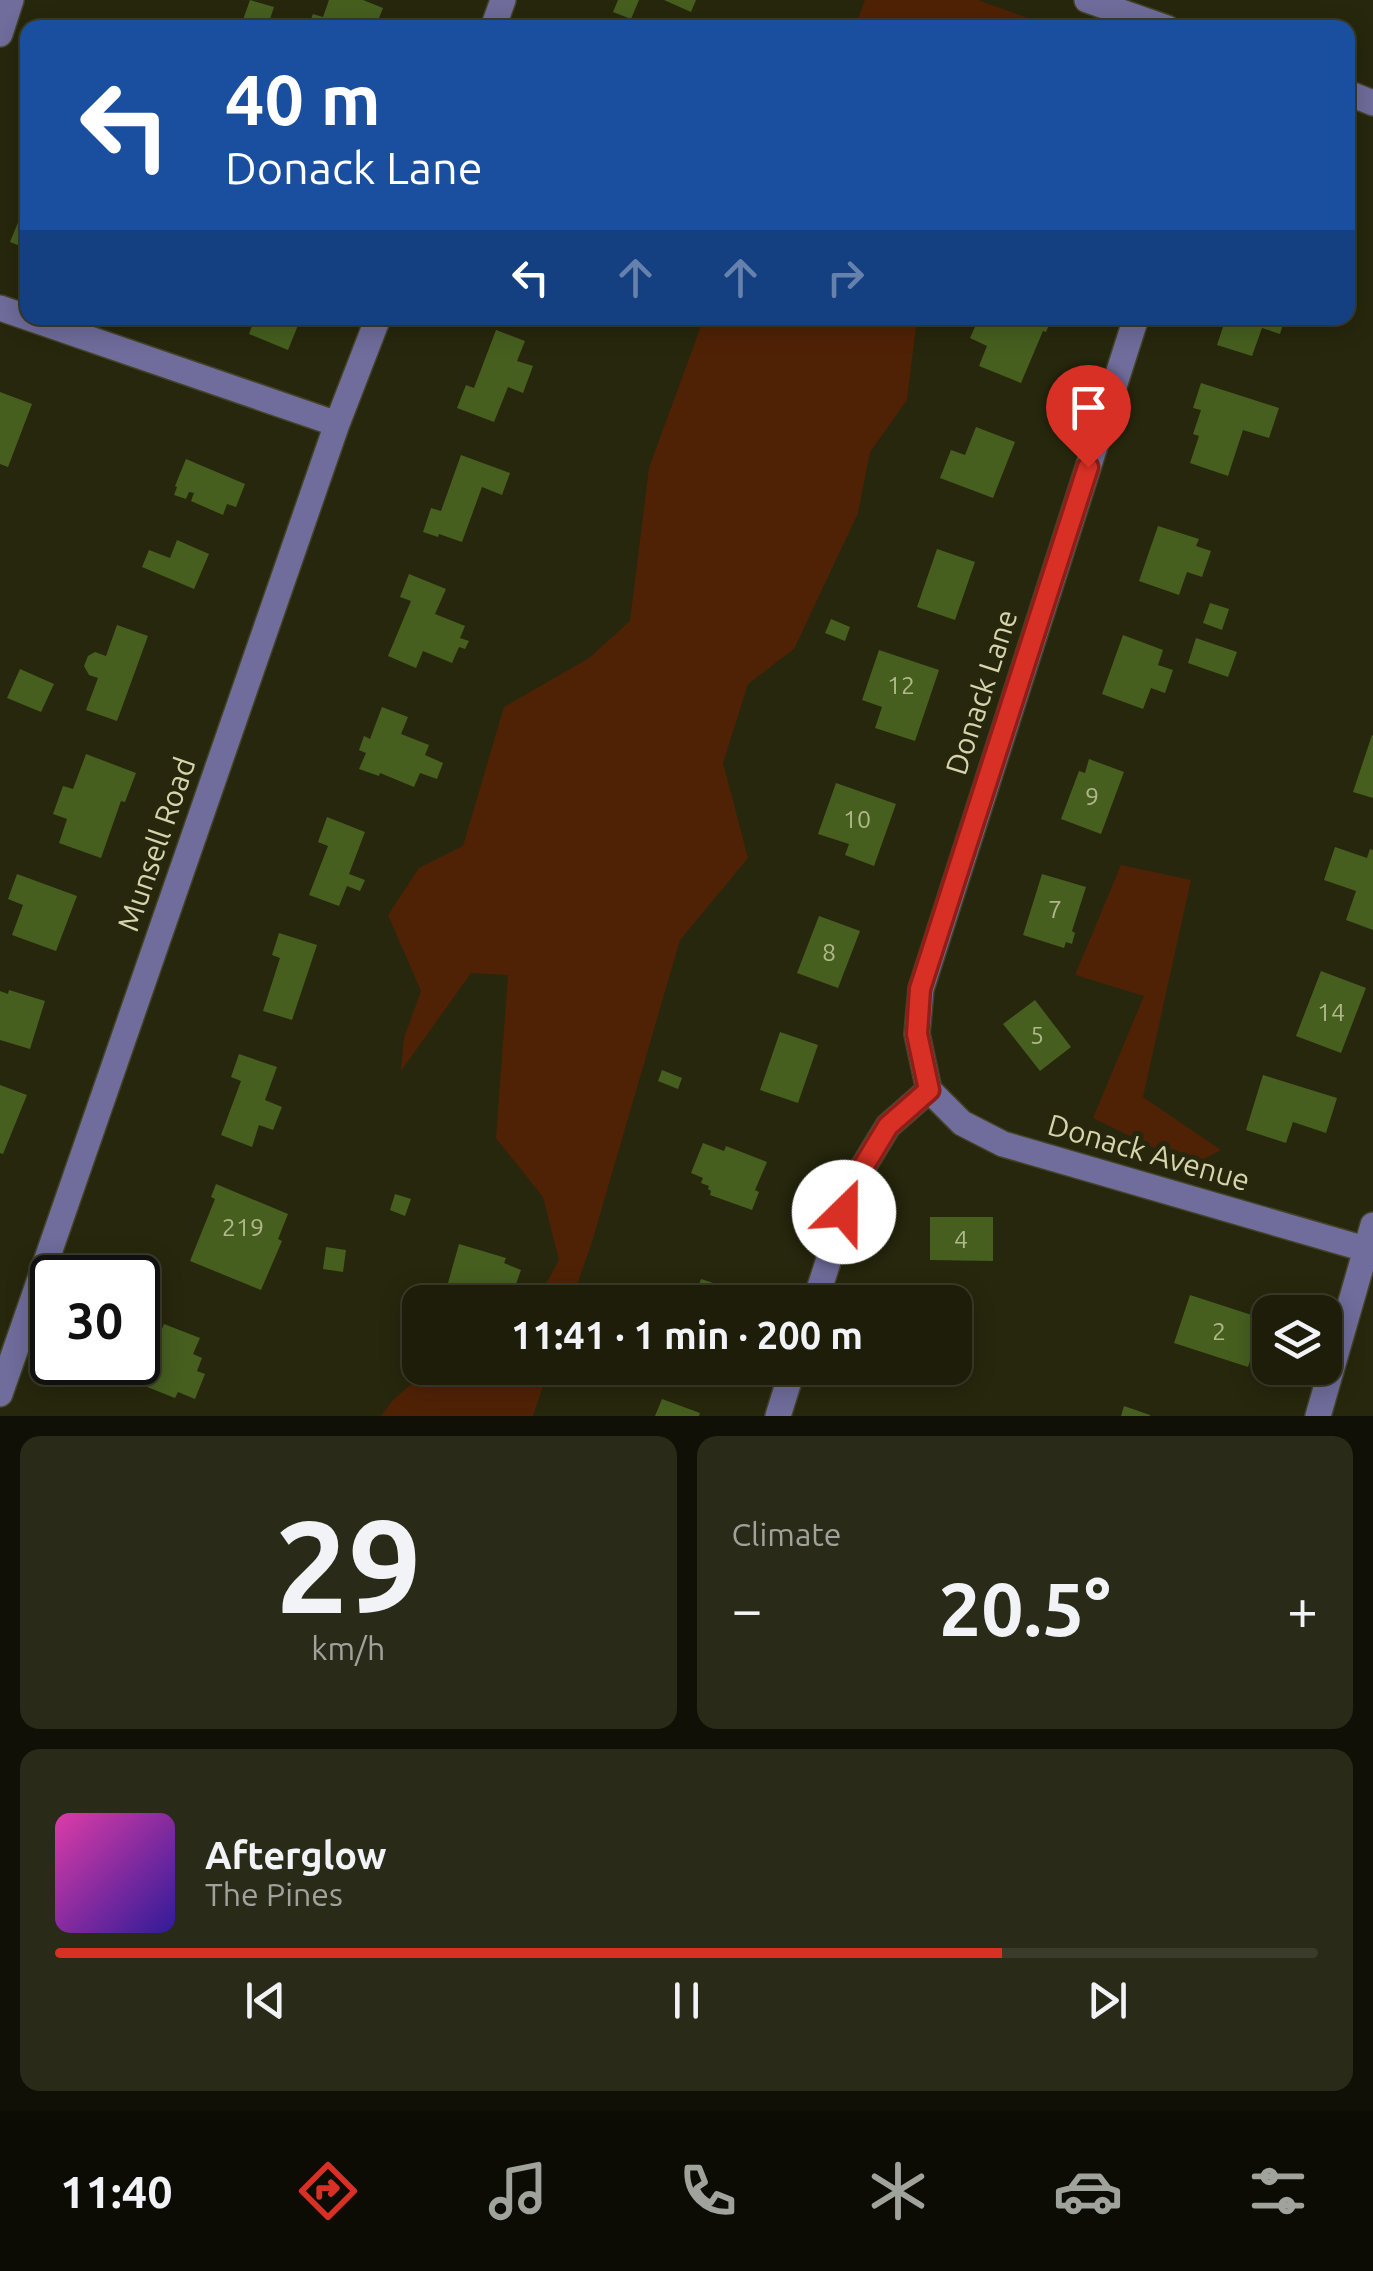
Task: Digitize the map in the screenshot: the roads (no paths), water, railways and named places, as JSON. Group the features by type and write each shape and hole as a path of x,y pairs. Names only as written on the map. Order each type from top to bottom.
{"street":[{"path":"0,34 12,0"},
{"path":"1086,0 1143,20"},
{"path":"49,325 336,424"},
{"name":"Munsell Road","path":"0,1394 336,424 375,325"},
{"name":"Donack Lane","path":"929,1090 917,1034 920,989 1134,325"},
{"path":"821,1285 854,1182 888,1126 929,1090"},
{"name":"Donack Avenue","path":"929,1090 962,1123 1003,1144 1369,1237"},
{"path":"1318,1416 1369,1237"},
{"path":"778,1416 788,1385"}]}
